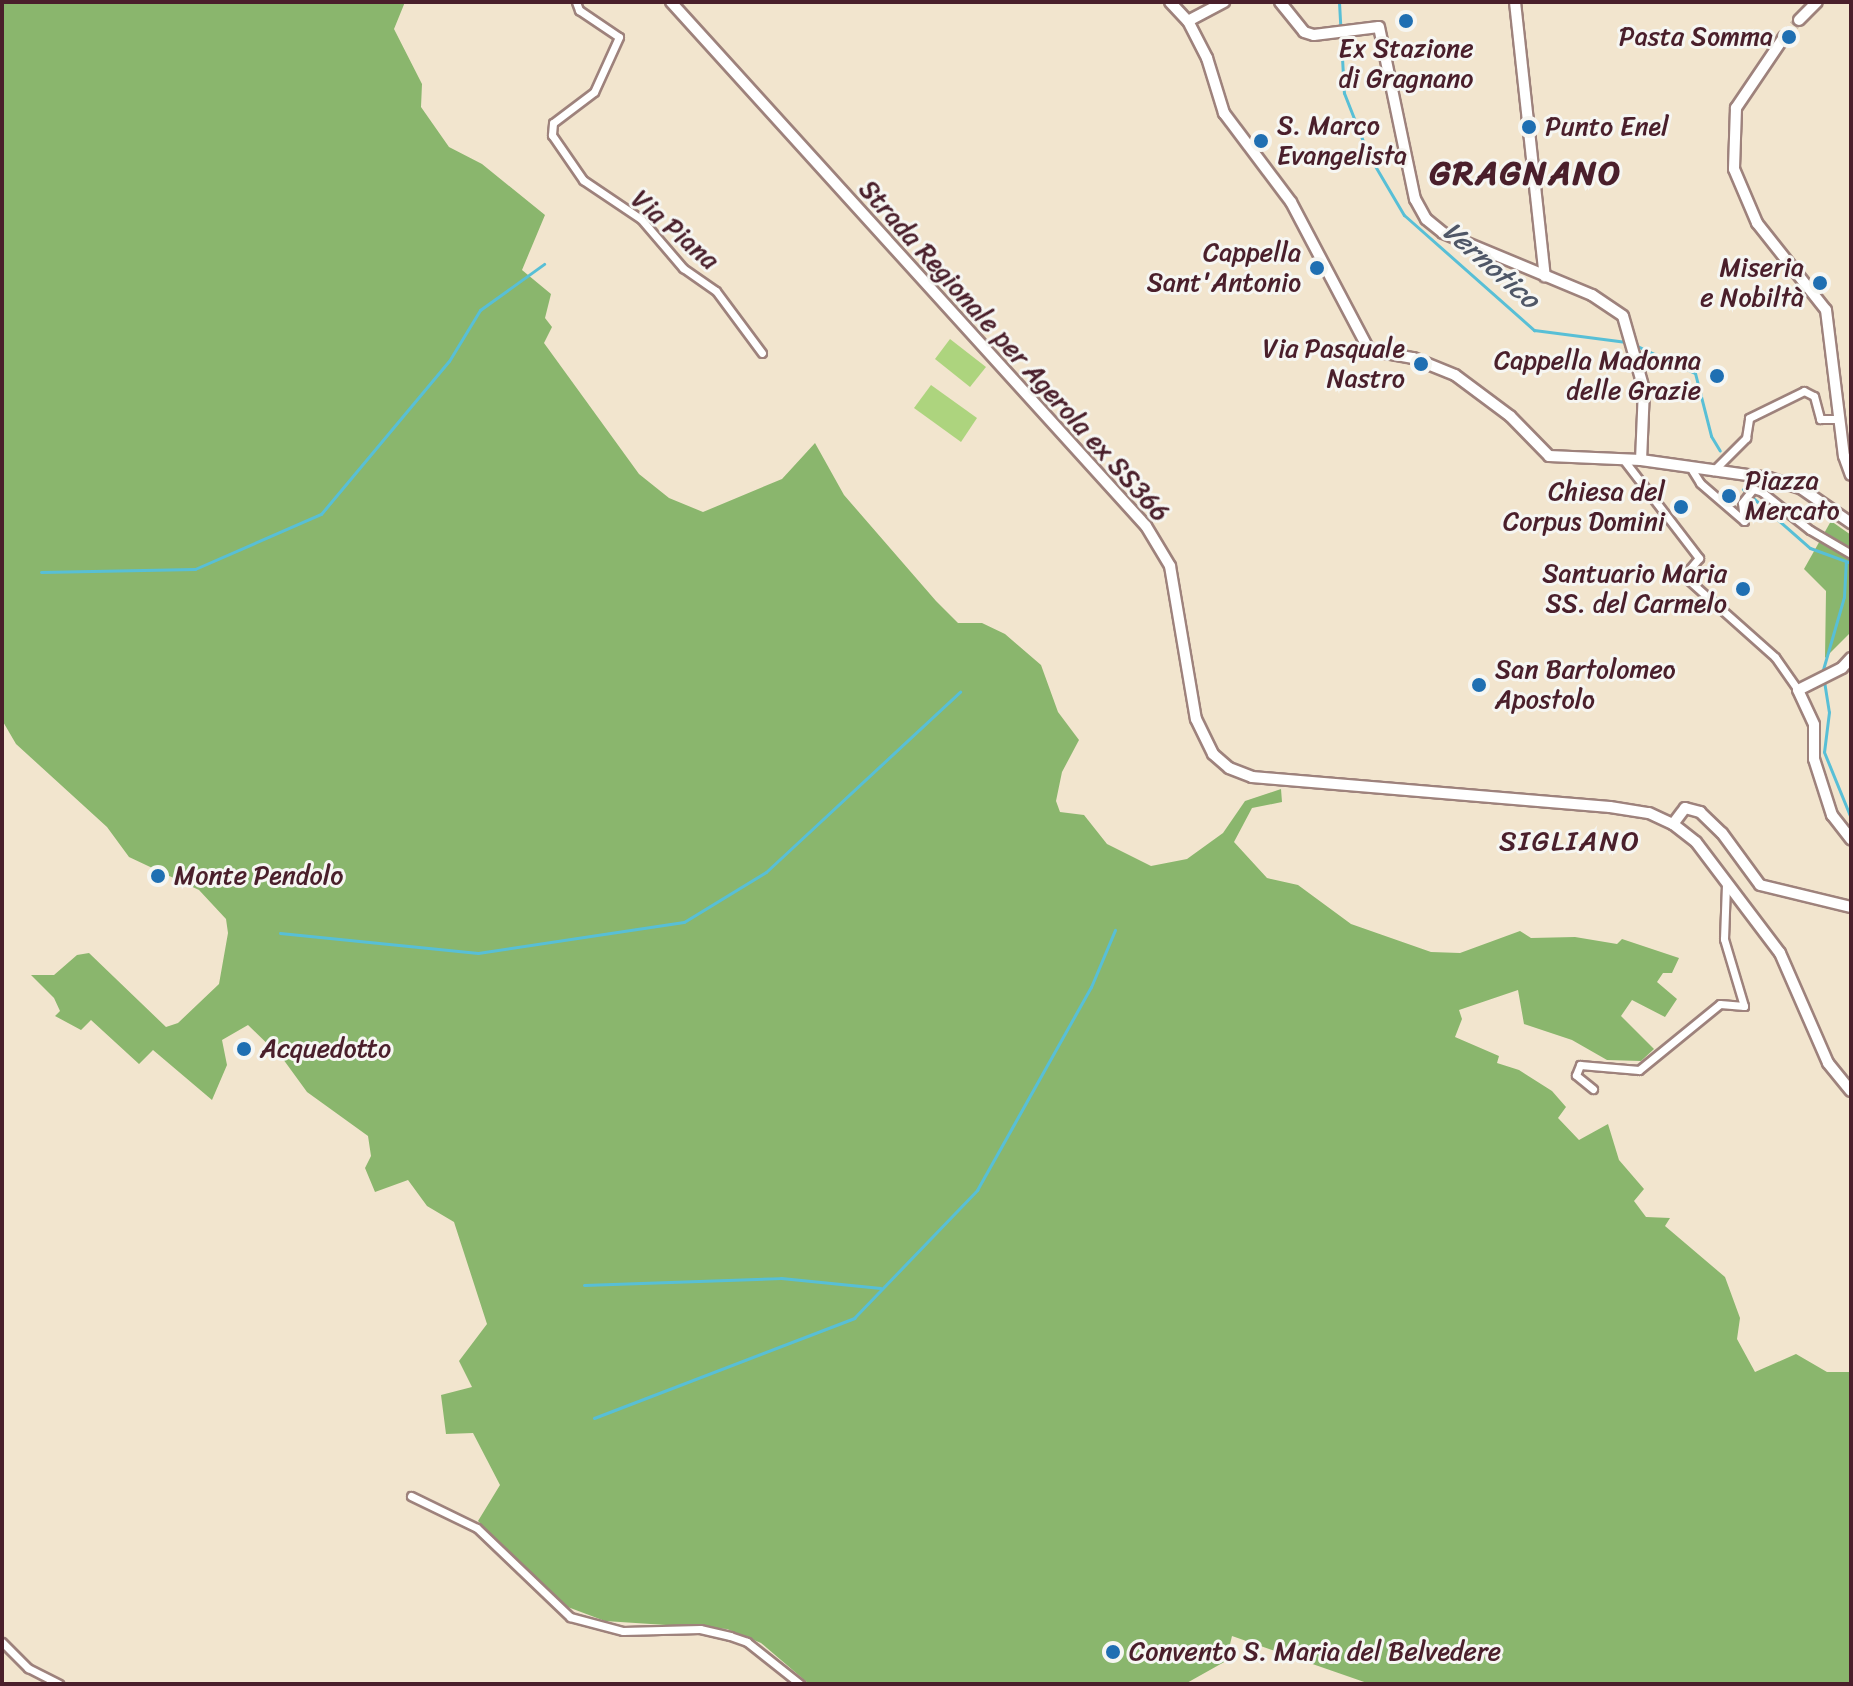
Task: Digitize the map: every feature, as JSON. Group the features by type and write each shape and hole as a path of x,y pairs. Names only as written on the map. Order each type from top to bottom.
{"street":[{"name":"Via Piana","path":"576,2 579,10 619,37 594,92 553,123 552,135 583,180 641,219 683,268 716,291 762,353"},
{"name":"Strada Regionale per Agerola ex SS366","path":"671,2 1146,526 1170,566 1178,594 1203,740 1229,768 1252,777 1610,807 1649,813 1673,824 1696,842 1780,953 1828,1063 1851,1091"},
{"path":"1170,2 1188,21 1223,110 1291,202 1369,350 1413,358 1455,375 1510,416 1549,456 1641,460 1740,475 1802,489 1851,523"},
{"path":"1188,21 1224,2"},
{"path":"1280,2 1304,32 1324,34 1374,25 1379,27 1389,59 1415,199 1426,219 1443,233 1617,309 1629,331 1644,389 1641,460"},
{"path":"1515,2 1545,276"},
{"path":"1799,20 1817,2"},
{"path":"1784,37 1736,108 1734,169 1757,223 1826,310 1840,419 1851,475"},
{"path":"1713,471 1742,444 1749,418 1804,391 1814,396 1820,419 1840,419"},
{"path":"1623,459 1699,558 1684,576 1775,657 1798,690 1814,725 1814,759 1832,815 1851,839"},
{"path":"1692,470 1700,483 1744,521 1742,503 1753,489 1851,554"},
{"path":"1798,690 1842,668 1851,658"},
{"path":"1673,824 1685,808 1700,812 1760,885 1851,907"},
{"path":"1593,1089 1576,1075 1580,1065 1639,1070 1720,1004 1744,1006 1724,939 1726,885"},
{"path":"411,1496 477,1528 570,1617 623,1631 700,1629 730,1636 747,1642 800,1684"},
{"path":"2,1642 28,1668 59,1684"}],"green space":[{"path":"2,2 405,2 394,29 422,84 421,107 449,147 482,164 545,215 522,270 551,294 545,318 552,327 544,343 639,474 669,498 703,512 782,479 815,443 844,495 958,623 982,623 1005,634 1041,665 1058,712 1079,740 1062,772 1056,801 1060,812 1084,815 1107,844 1151,866 1187,859 1223,833 1245,801 1281,789 1282,802 1252,808 1234,842 1267,878 1298,885 1351,924 1431,952 1460,953 1520,931 1531,938 1575,937 1617,944 1622,939 1679,958 1672,973 1663,973 1657,982 1677,999 1665,1017 1632,1000 1621,1016 1654,1049 1641,1061 1607,1060 1572,1040 1524,1024 1518,990 1459,1010 1462,1019 1455,1037 1499,1056 1497,1063 1519,1070 1552,1091 1566,1107 1558,1118 1579,1140 1608,1124 1619,1160 1644,1189 1634,1201 1646,1217 1670,1218 1665,1226 1725,1277 1740,1318 1737,1339 1755,1372 1796,1354 1827,1372 1851,1372 1851,1684 1370,1684 1232,1636 1226,1661 1185,1684 809,1684 761,1643 727,1629 605,1621 565,1606 478,1521 500,1485 473,1433 446,1434 441,1395 472,1387 459,1361 487,1324 454,1222 427,1206 408,1180 375,1192 365,1168 371,1156 368,1136 307,1092 283,1059 248,1025 222,1040 227,1065 212,1100 153,1050 139,1064 91,1020 81,1030 55,1016 60,1011 54,998 31,975 54,975 77,955 89,953 166,1027 178,1023 219,984 228,933 226,919 199,890 129,857 107,827 16,744 2,720"},
{"path":"950,339 986,367 970,387 935,359"},
{"path":"931,385 977,418 961,442 914,408"},
{"path":"1831,521 1851,535 1851,632 1825,658 1826,591 1804,569"}],"waterway":[{"name":"Vernotico","path":"1339,2 1344,93 1368,154 1404,215 1534,330 1626,342"},
{"path":"41,572 195,569 321,514 449,361 480,310 544,264"},
{"name":"Vernotico","path":"1633,344 1695,373 1711,436 1720,451"},
{"name":"Vernotico","path":"1743,489 1810,548 1851,563"},
{"path":"1822,673 1844,597 1846,562"},
{"path":"1824,681 1829,712 1824,752 1851,818"},
{"path":"280,933 478,953 684,922 766,872 960,692"},
{"path":"594,1418 854,1318 977,1190 1091,987 1115,930"},
{"path":"584,1285 781,1278 880,1288"}],"tunnel":[{"path":"1784,37 1799,20"}],"place":[{"name":"Ex Stazione di Gragnano","path":"1406,21"},
{"name":"Pasta Somma","path":"1789,37"},
{"name":"Punto Enel","path":"1529,127"},
{"name":"S. Marco Evangelista","path":"1261,141"},
{"name":"Cappella Sant'Antonio","path":"1317,268"},
{"name":"Miseria e Nobiltà","path":"1820,283"},
{"name":"Via Pasquale Nastro","path":"1421,364"},
{"name":"Cappella Madonna delle Grazie","path":"1717,376"},
{"name":"Piazza Mercato","path":"1729,496"},
{"name":"Chiesa del Corpus Domini","path":"1681,507"},
{"name":"Santuario Maria SS. del Carmelo","path":"1743,589"},
{"name":"San Bartolomeo Apostolo","path":"1479,685"},
{"name":"Monte Pendolo","path":"158,876"},
{"name":"Acquedotto","path":"244,1049"},
{"name":"Convento S. Maria del Belvedere","path":"1113,1652"}],"district":[{"name":"GRAGNANO","path":"1526,174"},
{"name":"SIGLIANO","path":"1570,841"}]}
